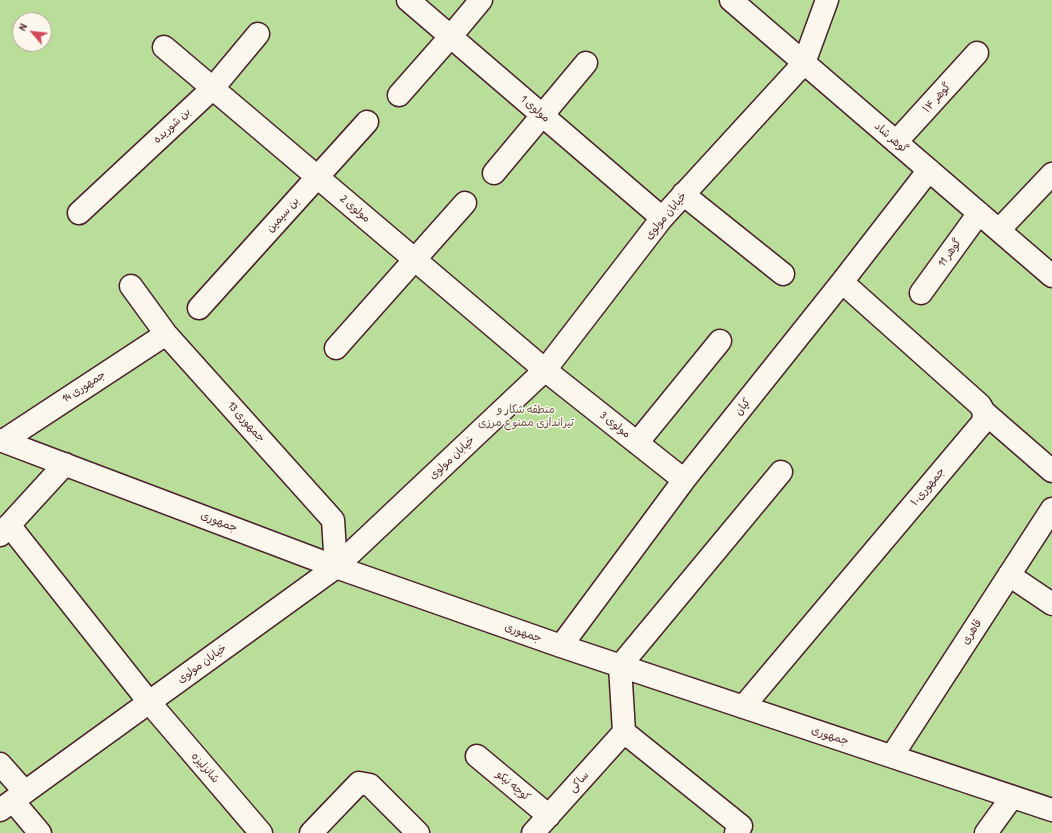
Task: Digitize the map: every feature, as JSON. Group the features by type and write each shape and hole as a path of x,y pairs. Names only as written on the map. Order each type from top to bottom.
{"street":[{"name":"مولوی 1","path":"408,0 662,218"},
{"path":"399,95 481,0"},
{"name":"گوهر شاد","path":"731,0 1052,276"},
{"name":"خیابان مولوی","path":"13,801 336,567 545,370 662,218 804,63 827,0"},
{"name":"بن شوریده","path":"79,213 213,88 258,34"},
{"name":"مولوی 2","path":"164,47 545,370"},
{"name":"گوهر ۱۴","path":"896,142 977,53"},
{"path":"494,174 586,63"},
{"name":"بن سیمین","path":"199,308 367,122"},
{"name":"کیان","path":"561,646 684,480 929,170"},
{"path":"999,230 1052,174"},
{"path":"684,194 783,274"},
{"path":"336,348 465,203"},
{"name":"گوهر 11","path":"921,293 979,213"},
{"path":"842,282 980,405 984,412 1052,471"},
{"name":"جمهوری 13","path":"131,286 166,334 333,520 336,567"},
{"name":"جمهوری 14","path":"1,440 166,334"},
{"path":"637,443 720,341"},
{"name":"مولوی 3","path":"545,370 684,480"},
{"name":"جمهوری۱۰","path":"743,707 983,422 984,412"},
{"name":"جمهوری","path":"1,440 336,567 561,646 1052,810"},
{"path":"4,530 65,464"},
{"path":"743,831 624,732 620,666 781,472"},
{"name":"قاهری","path":"892,756 1052,509"},
{"name":"شانزلیزه","path":"4,530 261,833"},
{"path":"1009,575 1052,604"},
{"name":"ساکی","path":"533,833 624,732"},
{"name":"کوچه نیکو","path":"478,756 549,816"},
{"path":"0,764 13,801 40,833"},
{"path":"311,833 359,783 370,785 418,833"},
{"path":"986,833 1012,796"}],"green space":[{"name":"منطقه شکار و تیراندازی ممنوع مرزی","path":"0,0 1052,0 1052,833 0,833"}]}
